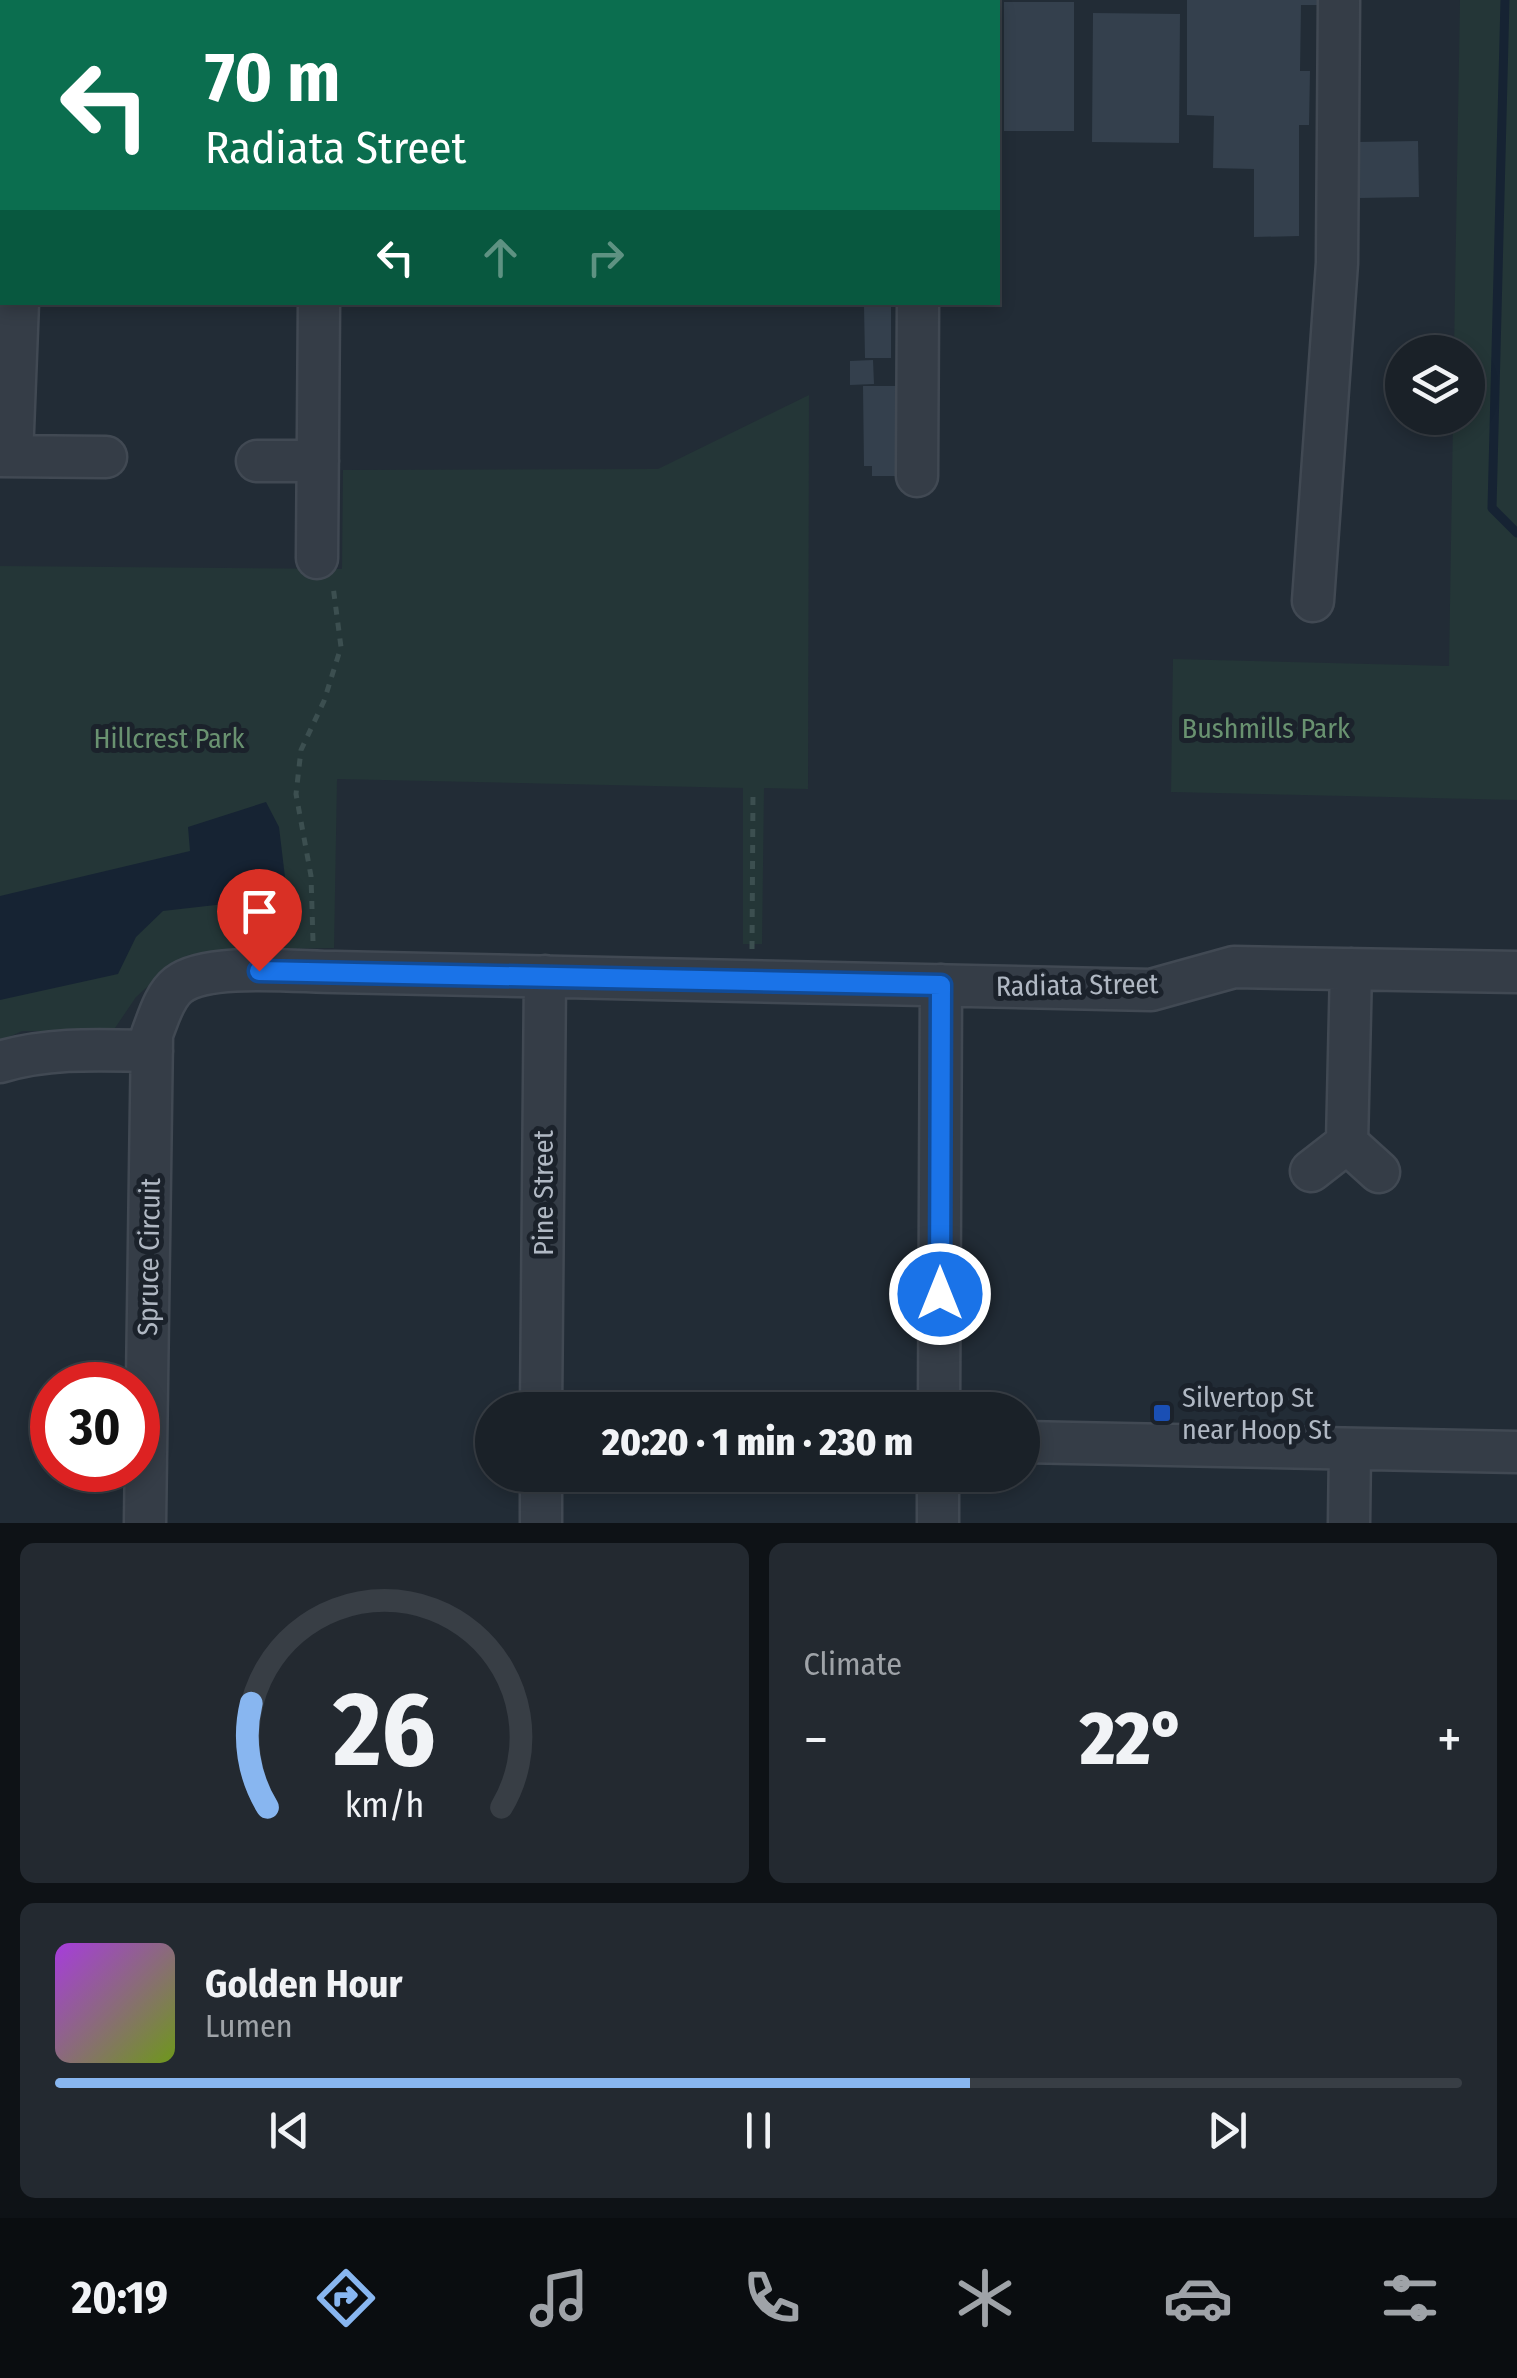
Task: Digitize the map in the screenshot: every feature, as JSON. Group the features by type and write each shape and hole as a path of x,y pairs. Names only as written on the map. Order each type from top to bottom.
{"street":[{"path":"1313,601 1337,263 1339,0"},
{"path":"18,305 6,456 106,458"},
{"path":"316,558 319,305"},
{"path":"917,476 918,305"},
{"path":"258,462 318,461"},
{"name":"Radiata Street","path":"325,972 1151,990 1234,967 1517,972"},
{"path":"1311,1171 1346,1143 1351,969"},
{"name":"Spruce Circuit","path":"145,1523 152,1034 162,1007 178,986 200,976 231,970 325,972"},
{"name":"Pine Street","path":"542,1392 545,976"},
{"path":"939,1392 941,985"},
{"path":"0,1062 65,1050 152,1051"},
{"path":"1346,1143 1379,1172"},
{"path":"1040,1442 1517,1452"},
{"path":"1349,1523 1350,1449"},
{"path":"540,1523 541,1492"},
{"path":"938,1492 938,1523"}],"path":[{"path":"316,558 333,585 341,646 324,702 300,750 296,794 325,972"},
{"path":"752,980 753,792"}],"green space":[{"name":"Bushmills Park","path":"1460,0 1517,0 1517,800 1171,792 1173,659 1449,666 1453,435 1485,435 1485,335 1454,335"},
{"name":"Hillcrest Park","path":"809,395 808,789 764,788 762,944 743,944 743,788 337,779 334,948 223,950 176,961 136,997 113,1031 22,1031 0,1041 0,566 342,569 343,470 658,469"}],"water":[{"path":"266,802 279,827 287,894 163,911 136,937 118,974 0,1000 0,896 190,851 188,827"}],"building":[{"path":"1187,0 1322,0 1322,5 1301,5 1300,71 1310,71 1309,125 1299,125 1299,236 1254,237 1254,169 1213,168 1214,116 1187,115"},
{"path":"1004,2 1074,2 1074,131 1004,131"},
{"path":"1093,13 1180,14 1179,143 1092,142"},
{"path":"1418,141 1419,197 1359,198 1358,142"},
{"path":"864,306 891,306 891,358 865,358"},
{"path":"873,360 874,384 850,385 850,361"},
{"path":"863,386 904,386 900,476 872,476 872,466 864,466"}],"waterway":[{"path":"1505,0 1492,508 1517,533"}],"place":[{"name":"Silvertop St near Hoop St","path":"1162,1413"}],"route":[{"path":"259,971 941,985 940,1294"}]}
